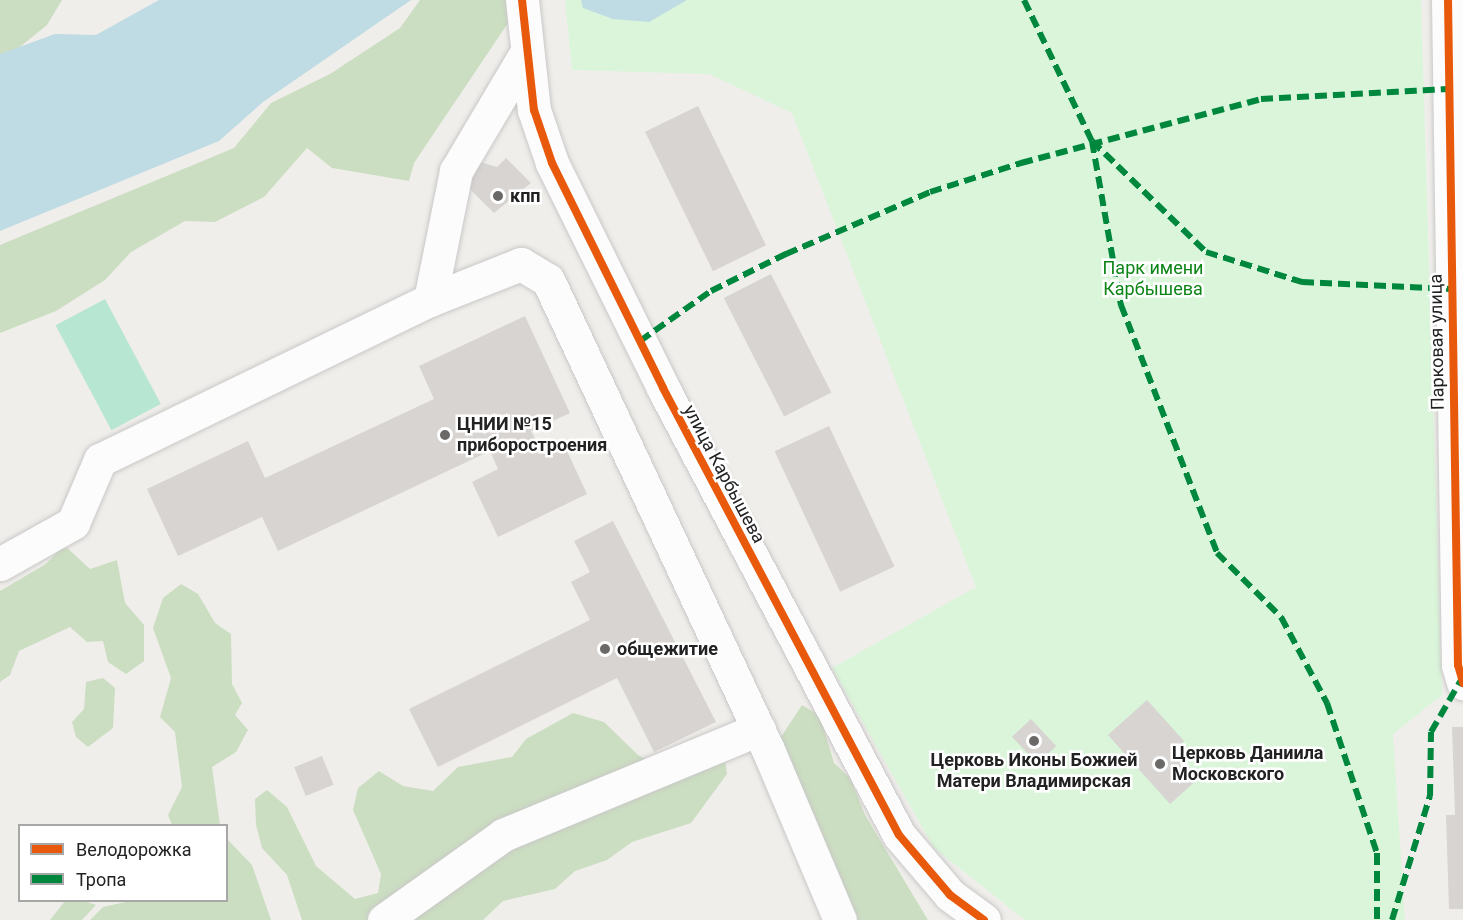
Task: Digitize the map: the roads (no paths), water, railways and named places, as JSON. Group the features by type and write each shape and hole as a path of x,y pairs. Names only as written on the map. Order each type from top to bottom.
{"street":[{"name":"улица Карбышева","path":"522,0 534,110 552,163 874,794 899,835 950,895 984,920"},
{"name":"Парковая улица","path":"1448,0 1457,289 1463,683"},
{"path":"430,300 456,171 526,53"},
{"path":"0,564 74,523 100,460 430,300 521,264 548,280 759,729 840,920"},
{"path":"384,920 503,835 759,729"}],"water":[{"path":"159,0 411,0 263,102 219,141 0,231 0,54 55,34 96,35"},
{"path":"581,0 687,0 649,22 613,19 583,8"}],"place":[{"name":"кпп","path":"498,196"},
{"name":"ЦНИИ №15 приборостроения","path":"445,435"},
{"name":"общежитие","path":"605,649"},
{"name":"Церковь Иконы Божией Матери Владимирская","path":"1034,741"},
{"name":"Церковь Даниила Московского","path":"1160,764"}],"park label":[{"name":"Парк имени Карбышева","path":"1153,279"}]}
